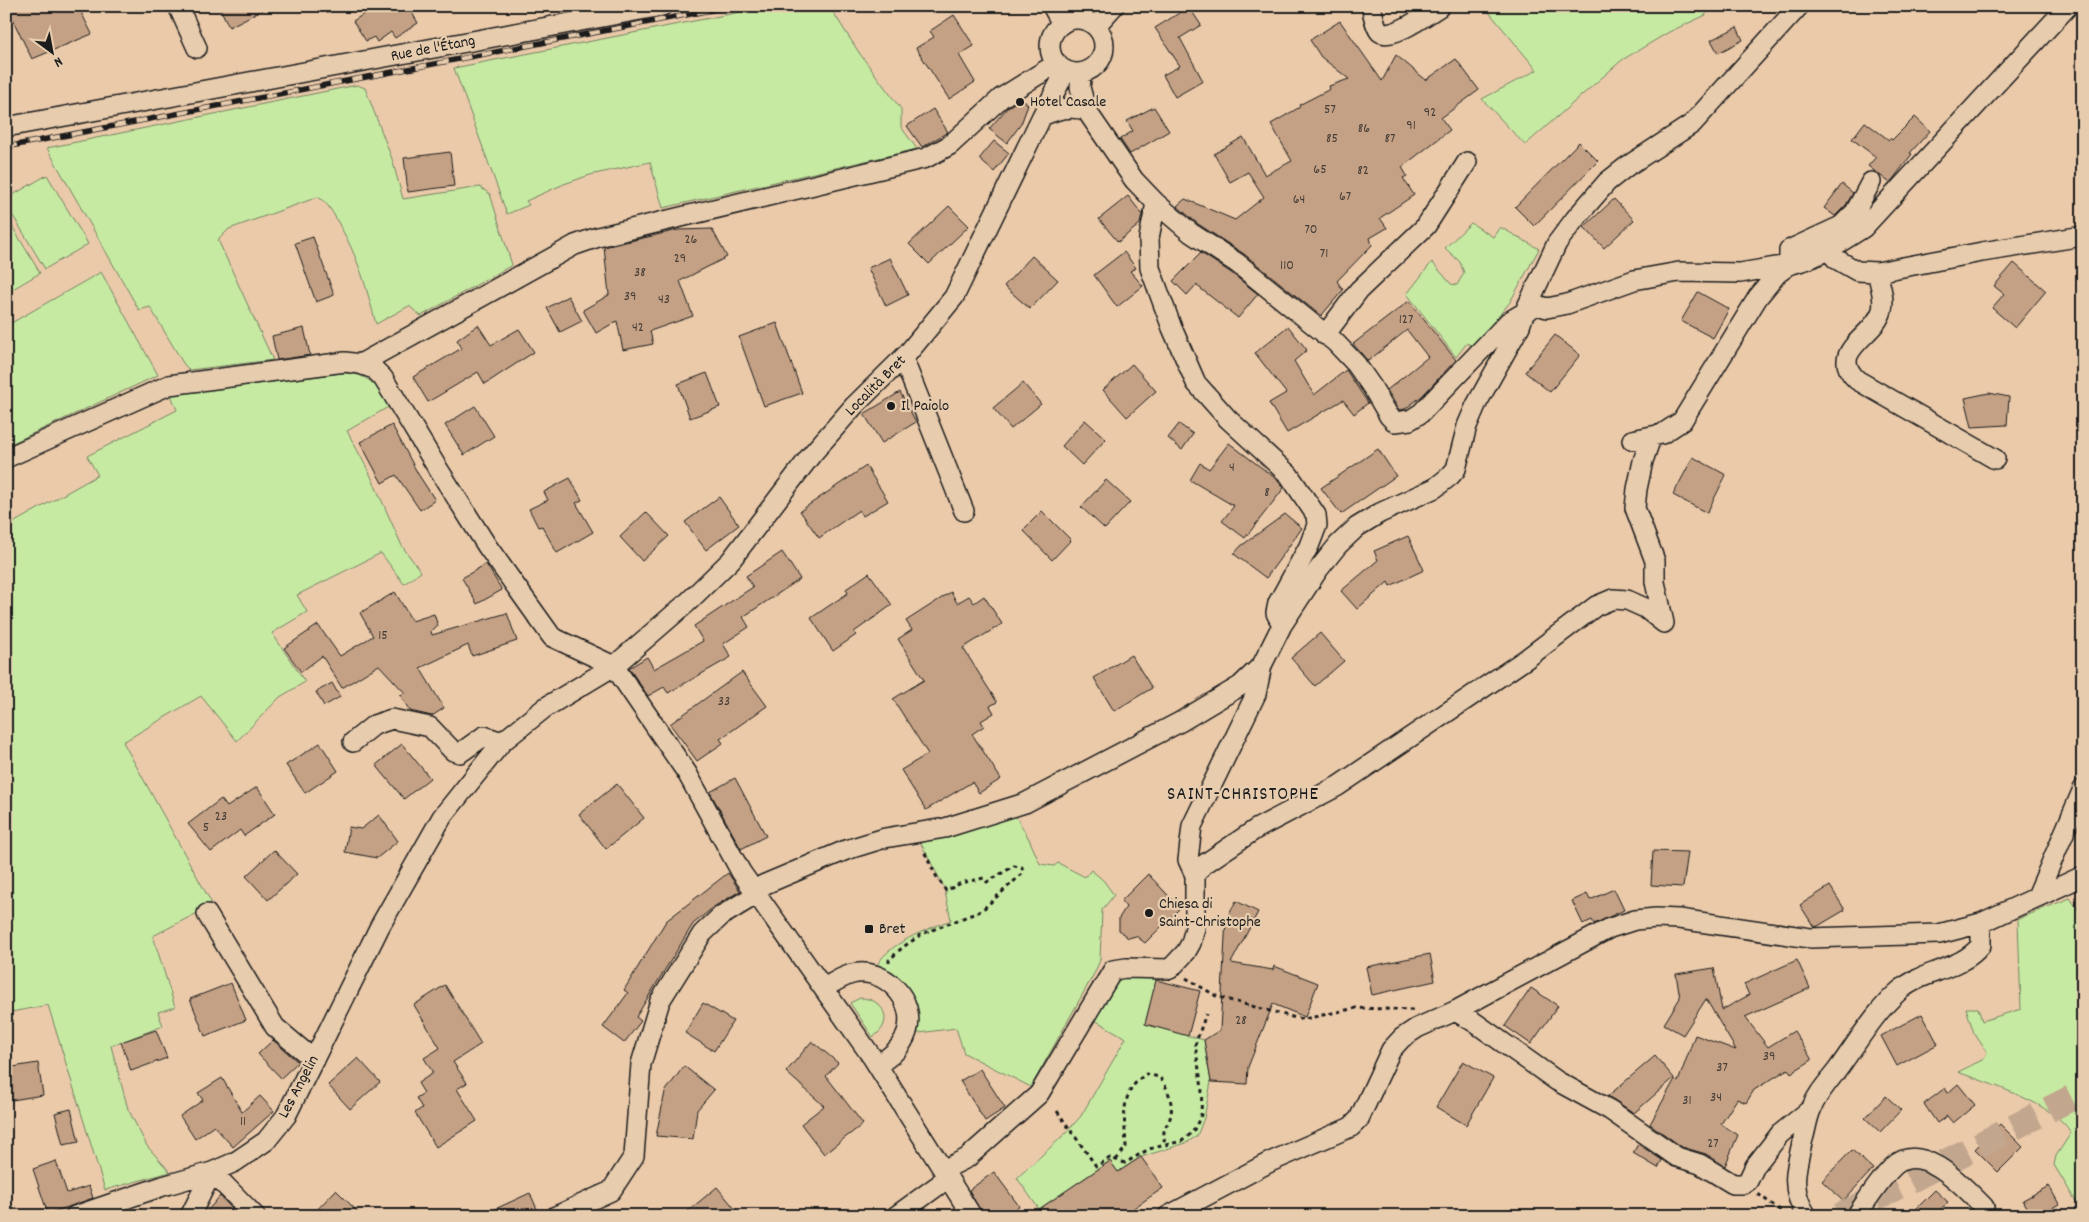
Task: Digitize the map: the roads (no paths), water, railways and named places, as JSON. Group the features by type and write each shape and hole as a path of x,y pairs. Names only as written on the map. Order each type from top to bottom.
{"street":[{"path":"178,6 197,48"},
{"name":"Rue de l'Étang","path":"6,127 662,6"},
{"path":"1052,6 1062,24"},
{"path":"1096,26 1114,6"},
{"path":"1371,6 1378,30 1383,34 1402,29 1439,7"},
{"path":"896,1216 940,1184 951,1166 967,1158 1039,1094 1113,970 1126,968 1170,969 1186,952 1195,928 1195,875 1188,860 1192,826 1256,694 1262,665 1282,625 1318,570 1338,545 1358,527 1380,513 1435,488 1450,476 1456,468 1467,426 1476,406 1520,326 1525,311 1557,243 1575,219 1607,182 1626,166 1692,124 1799,6"},
{"path":"360,364 575,245 598,237 926,158 950,145 1001,98 1068,69 1097,65 1105,50 1102,33 1096,26 1080,18 1062,24 1055,30 1051,38 1052,54 1068,69 1080,87 1086,110 1134,180 1156,203 1191,233 1238,262 1335,342 1356,364 1389,416 1395,422 1402,422 1421,413 1508,322 1537,305 1547,308 1567,304 1634,280 1680,272 1740,273 1789,265 1809,259 1828,250 1863,228 2068,6"},
{"name":"Località Bret","path":"502,742 546,707 620,662 688,602 731,560 812,454 854,406 903,358 954,297 1042,116 1068,69"},
{"path":"1042,116 1059,108 1074,107 1086,110"},
{"path":"1325,335 1358,290 1426,226 1467,162"},
{"path":"1789,265 1789,250 1842,226 1855,212 1871,182"},
{"path":"1156,203 1149,238 1150,268 1172,328 1196,383 1228,419 1289,475 1316,515 1317,526 1309,546 1278,603 1276,613 1282,625"},
{"path":"1828,250 1836,259 1857,271 1877,272 1982,252 2083,236"},
{"path":"1632,440 1651,438 1662,434 1682,421 1758,297 1777,274 1789,265"},
{"path":"1877,272 1884,300 1882,311 1878,321 1851,350 1847,362 1849,372 1857,380 1995,460"},
{"path":"903,358 964,511"},
{"path":"6,458 169,385 345,362 360,364 374,369 383,378 434,464 487,546 552,637 620,662 687,774 728,850 877,1065 972,1216"},
{"path":"1195,875 1204,865 1256,829 1324,794 1346,780 1526,659 1596,606 1613,599 1627,600 1645,608 1664,624 1655,582 1655,561 1635,508 1643,461 1651,438"},
{"path":"556,1216 611,1191 634,1156 641,1064 660,1001 702,934 721,916 757,894 763,886 846,850 885,838 945,828 1024,803 1180,722 1240,686 1262,665"},
{"path":"353,742 374,725 392,718 430,727 453,751 460,753 484,736 502,742"},
{"name":"Les Angelin","path":"75,1216 163,1186 212,1172 235,1162 266,1141 286,1116 380,926 442,817 502,742"},
{"path":"2037,896 2083,789"},
{"path":"1168,1216 1270,1162 1350,1127 1359,1118 1391,1050 1402,1038 1417,1028 1455,1011 1610,928 1635,920 1656,918 1679,919 1810,938 1939,934 1980,923 2083,876"},
{"path":"207,914 276,1027 314,1060"},
{"path":"1455,1011 1474,1022 1557,1081 1610,1110 1677,1157 1700,1164 1733,1184 1743,1184 1748,1181 1755,1166 1780,1134 1811,1109 1873,1022 1900,991 1920,978 1952,965 1976,952 1981,945 1982,933 1980,923"},
{"path":"824,988 837,980 853,974 868,973 883,978 896,987 904,1000 908,1015 907,1031 901,1045 891,1056 877,1065"},
{"path":"1807,1216 1798,1200 1795,1186 1796,1169 1811,1109"},
{"path":"1856,1216 1882,1178 1895,1165 1904,1159 1916,1158 1925,1159 1958,1182 1984,1206"},
{"path":"190,1216 212,1172 254,1216"}],"tunnel":[{"path":"1840,1216 2083,1092"}],"railway":[{"path":"6,147 732,6"}],"place":[{"name":"Hotel Casale","path":"1020,102"},
{"name":"Il Paiolo","path":"891,406"},
{"name":"Chiesa di Saint-Christophe","path":"1149,913"},
{"name":"Bret","path":"869,929"}],"district":[{"name":"SAINT-CHRISTOPHE","path":"1243,795"}]}
